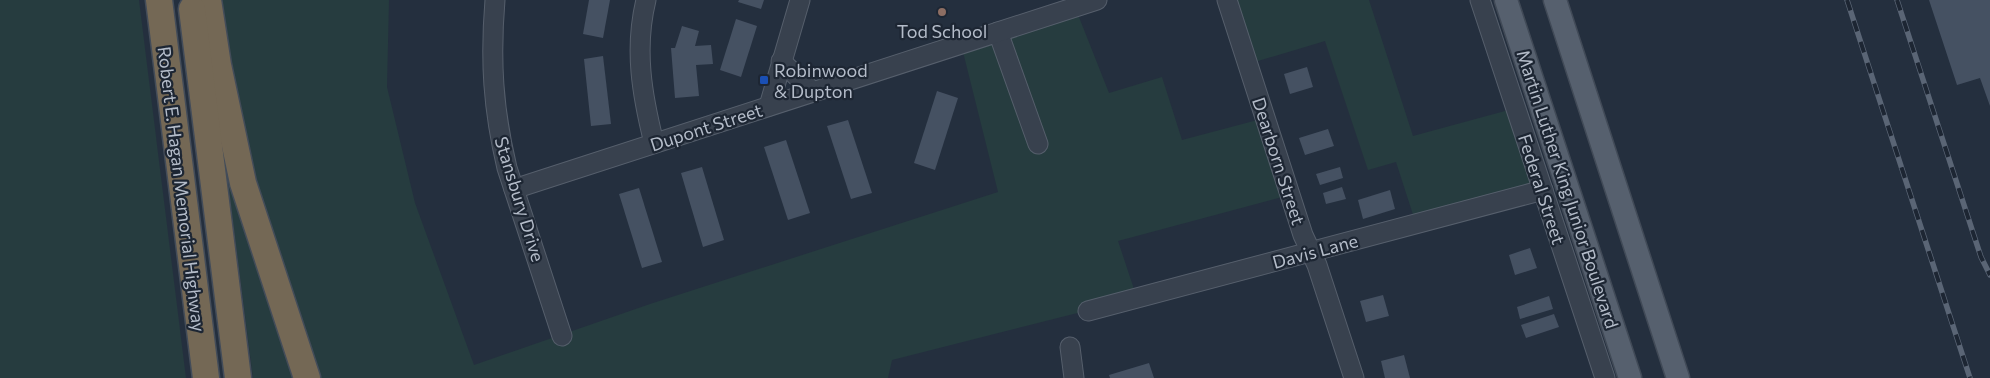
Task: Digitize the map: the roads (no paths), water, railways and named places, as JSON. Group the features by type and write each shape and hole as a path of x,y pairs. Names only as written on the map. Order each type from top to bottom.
{"highway":[{"name":"Robert E. Hagan Memorial Highway","path":"159,0 206,378"},
{"name":"Robert E. Hagan Memorial Highway","path":"191,0 238,378"},
{"path":"208,0 218,65 242,183 307,378"}],"main road":[{"name":"Martin Luther King Junior Boulevard","path":"1506,0 1630,378"},
{"path":"1555,0 1678,378"}],"street":[{"name":"Stansbury Drive","path":"495,0 491,43 493,97 501,141 514,189 562,336"},
{"path":"646,0 640,43 640,68 642,95 654,143"},
{"path":"770,106 781,61 800,0"},
{"name":"Dupont Street","path":"514,189 1097,0"},
{"name":"Dearborn Street","path":"1227,0 1303,235 1311,252 1354,378"},
{"name":"Federal Street","path":"1480,0 1605,378"},
{"path":"998,32 1038,144"},
{"path":"781,61 813,92"},
{"name":"Davis Lane","path":"1088,311 1543,190"},
{"path":"1070,347 1074,378"}],"railway":[{"path":"1847,0 1970,378"},
{"path":"1897,0 1981,257 1990,275"}],"place":[{"name":"Tod School","path":"942,12"},
{"name":"Robinwood & Dupton","path":"764,80"}]}
